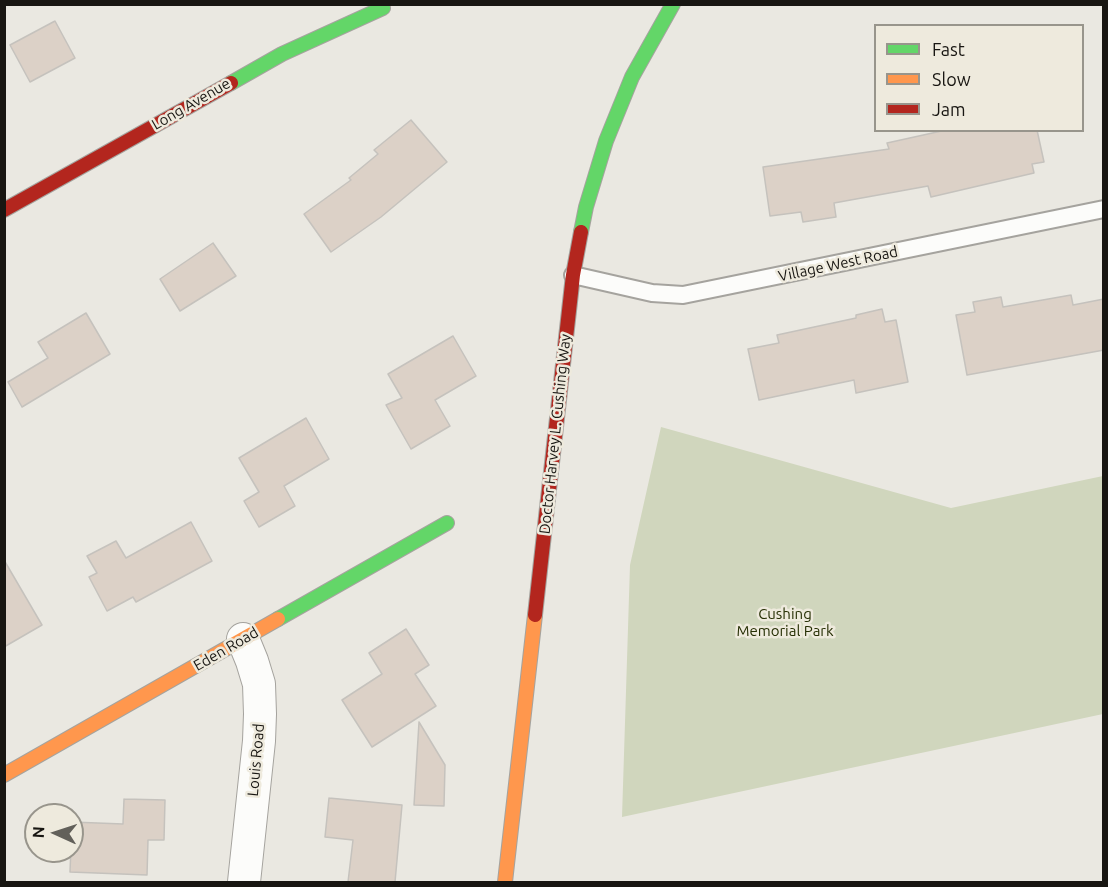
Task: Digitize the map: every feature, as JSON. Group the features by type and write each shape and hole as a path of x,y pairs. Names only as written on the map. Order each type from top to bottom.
{"street":[{"name":"Doctor Harvey L. Cushing Way","path":"505,882 573,275 586,207 606,141 632,77 673,4"},
{"name":"Long Avenue","path":"4,210 265,63 330,30 383,8"},
{"name":"Eden Road","path":"4,775 447,523"},
{"name":"Louis Road","path":"243,639 259,684 260,714 244,882"}],"lane":[{"name":"Village West Road","path":"573,275 652,293 683,295 1104,209"}],"green space":[{"name":"Cushing Memorial Park","path":"661,427 951,508 1103,476 1103,714 622,817 630,565"}],"building":[{"path":"55,21 75,58 30,82 10,45"},
{"path":"411,120 447,162 381,217 331,252 304,214 351,180 349,178 378,154 374,150"},
{"path":"937,132 1037,132 1044,162 1032,164 1034,173 931,197 928,186 834,203 836,217 803,222 801,212 770,216 763,167 889,149 887,143"},
{"path":"213,243 236,276 180,311 160,279"},
{"path":"1071,295 1073,305 1104,299 1104,350 967,375 956,315 975,312 973,302 1001,297 1003,307"},
{"path":"882,309 885,322 896,320 908,382 856,393 854,380 759,400 748,349 779,343 777,335 856,318 856,315"},
{"path":"86,313 110,354 22,407 8,382 48,358 38,342"},
{"path":"453,336 476,376 435,400 450,426 411,449 386,405 402,398 388,374"},
{"path":"306,418 329,459 284,486 295,506 259,527 244,501 259,492 239,458"},
{"path":"191,522 212,561 136,602 133,597 107,611 89,577 97,573 87,556 116,541 126,558"},
{"path":"4,560 42,625 4,647"},
{"path":"406,629 429,665 415,674 436,706 372,747 342,700 382,674 369,653"},
{"path":"419,722 445,765 444,806 414,805"},
{"path":"329,798 402,805 395,882 348,882 353,840 325,837"},
{"path":"124,799 165,800 164,840 148,840 147,875 70,872 70,863 84,863 84,822 123,824"}],"traffic: fast":[{"path":"581,232 586,207 606,141 632,77 673,4"},
{"path":"231,83 282,54 383,8"},
{"path":"278,619 447,523"}],"traffic: slow":[{"path":"505,882 535,615"},
{"path":"4,775 278,619"}],"traffic: jam":[{"path":"4,210 231,83"},
{"path":"535,615 573,275 581,232"}]}
